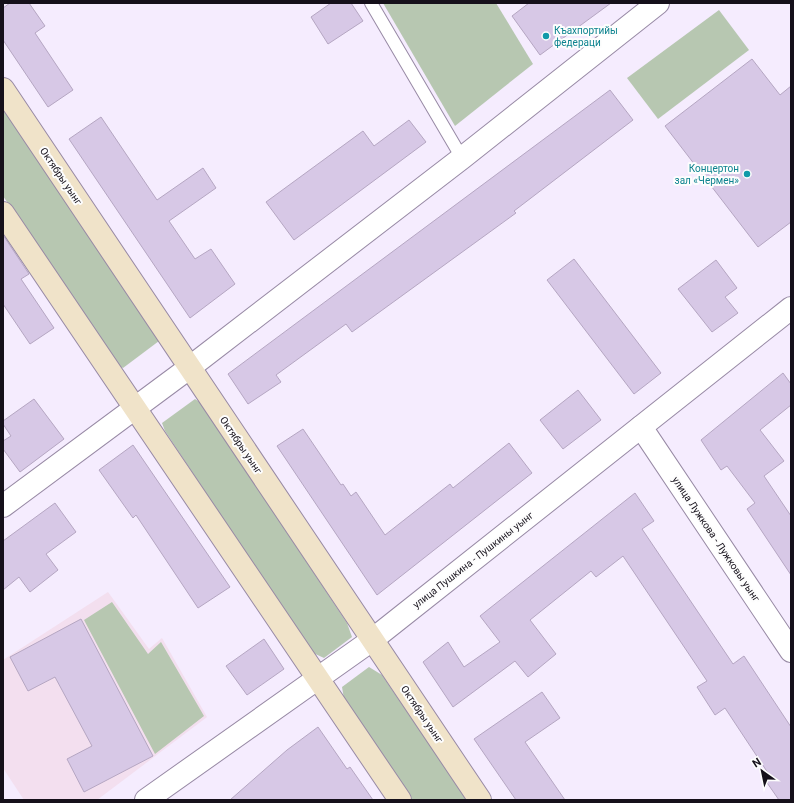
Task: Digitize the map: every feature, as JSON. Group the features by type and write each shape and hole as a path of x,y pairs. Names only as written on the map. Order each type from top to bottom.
{"street":[{"path":"3,506 189,368 462,158 658,3"},
{"name":"Октябры уынг","path":"3,89 480,800"},
{"path":"3,214 400,800"},
{"name":"улица Пушкина - Пушкины уынг","path":"146,800 372,640 791,308"},
{"name":"улица Лужкова - Лужковы уынг","path":"641,427 791,651"}],"lane":[{"path":"371,3 462,158"}],"shaded area":[{"path":"108,592 149,649 162,638 207,717 97,800 24,800 3,768 3,660"}],"green space":[{"path":"383,3 496,3 533,64 455,126"},
{"path":"719,10 749,50 658,119 627,78"},
{"path":"3,105 159,341 123,368 116,364 3,196"},
{"path":"195,399 201,403 347,623 352,637 324,658 311,652 165,431 162,423"},
{"path":"112,602 148,654 161,642 204,716 155,754 84,620"},
{"path":"369,667 382,675 467,800 412,800 344,699 342,687"}],"building":[{"path":"10,3 29,3 45,26 35,33 73,90 48,107 3,40 3,8"},
{"path":"331,3 351,3 363,21 328,44 311,17"},
{"name":"Къахпортийы федераци","path":"529,3 611,3 540,55 512,16"},
{"name":"Концертон зал «Чермен»","path":"752,59 780,95 791,86 791,222 758,247 665,126"},
{"path":"610,90 633,120 514,211 516,213 352,332 346,324 276,375 281,382 248,404 228,374"},
{"path":"101,117 157,200 203,168 216,188 169,221 195,259 211,249 235,284 190,318 69,139"},
{"path":"409,120 426,142 294,240 266,202 363,131 374,146"},
{"path":"3,235 29,274 21,279 54,328 30,344 3,304"},
{"path":"574,259 661,373 634,394 547,280"},
{"path":"716,260 737,288 725,297 738,313 712,332 678,289"},
{"path":"783,373 791,384 791,405 760,430 784,461 764,476 791,516 791,575 747,509 755,503 727,466 721,470 701,440"},
{"path":"578,390 601,420 563,449 540,420"},
{"path":"34,399 64,439 20,472 3,449 3,441 11,436 3,424 3,421"},
{"path":"303,429 341,485 343,484 351,496 356,492 385,535 450,484 453,488 509,443 532,473 377,595 277,446"},
{"path":"133,445 230,587 198,608 136,515 133,518 99,470"},
{"path":"635,493 654,521 642,529 733,664 744,656 791,727 791,800 779,800 763,777 768,773 725,708 715,715 697,687 707,681 623,556 596,577 591,571 530,620 556,654 528,677 515,661 453,707 423,662 448,642 464,667 500,642 480,616"},
{"path":"55,503 76,532 46,554 58,570 30,592 19,577 3,590 3,541"},
{"path":"81,619 153,756 84,792 67,759 92,746 55,677 28,691 10,657"},
{"path":"264,639 284,669 247,695 226,666"},
{"path":"542,692 560,718 525,742 565,800 516,800 474,739"},
{"path":"318,727 347,769 350,767 373,800 230,800 287,750"}],"place":[{"name":"Къахпортийы федераци","path":"546,36"},
{"name":"Концертон зал «Чермен»","path":"747,174"}]}
